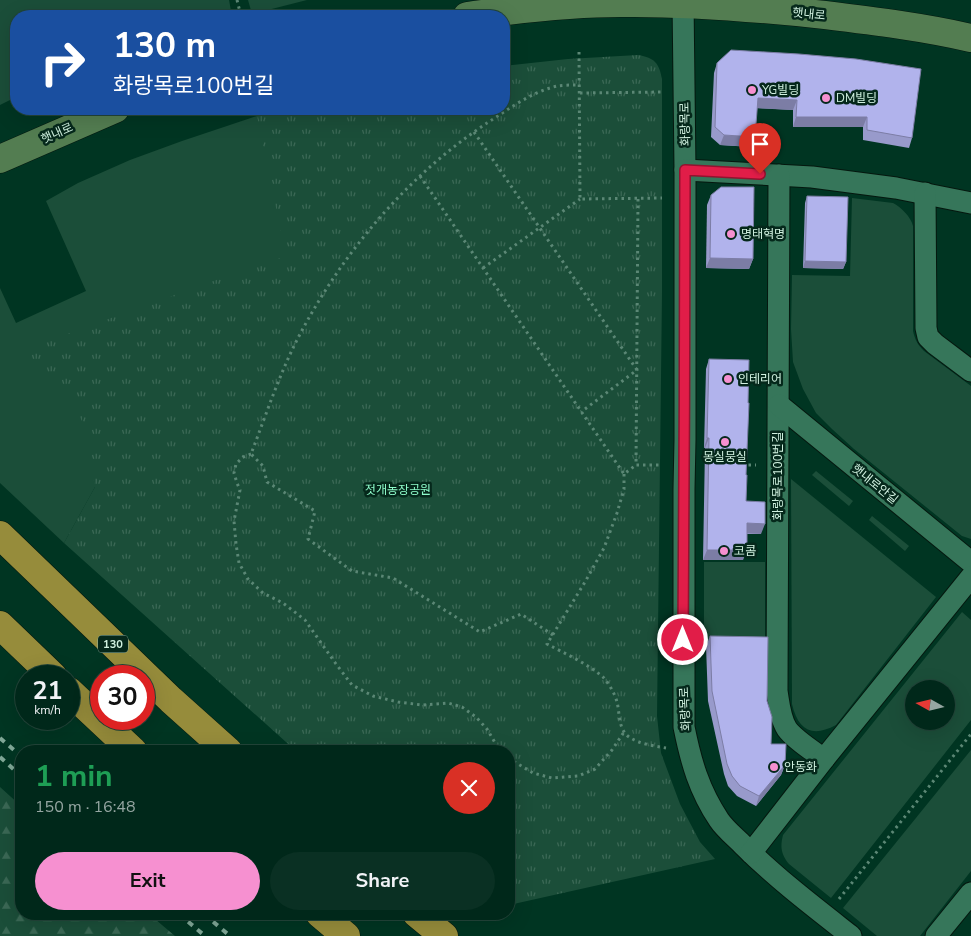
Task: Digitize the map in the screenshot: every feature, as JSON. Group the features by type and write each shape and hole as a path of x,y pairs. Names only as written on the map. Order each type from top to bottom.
{"highway":[{"name":"130","path":"0,535 171,700 221,745"},
{"path":"0,626 41,665"},
{"path":"80,701 127,745"},
{"path":"327,920 346,936"},
{"path":"424,920 444,936"}],"main road":[{"name":"햇내로","path":"510,11 619,3 683,2 868,20 971,38"},
{"name":"햇내로","path":"0,159 98,115"}],"street":[{"name":"화랑목로","path":"683,2 685,170 684,728 690,757 701,788 720,822 782,881 851,936"},
{"path":"685,170 812,177 896,188 971,203"},
{"name":"화랑목로100번길","path":"779,175 777,691 781,713 787,729 824,759"},
{"path":"926,193 926,328 928,337 971,371"},
{"name":"햇내로안길","path":"779,406 971,562"},
{"path":"751,853 824,759 971,577"},
{"path":"936,936 971,893"}],"path":[{"path":"579,52 580,199"},
{"path":"510,109 536,93 558,86 580,85"},
{"path":"580,94 666,92"},
{"path":"497,745 476,717 462,707 448,704 422,705 398,702 373,696 352,685 305,620 283,603 263,593 248,579 238,563 234,521 240,490 234,473 236,464 243,457 251,454 274,390 298,338 323,295 350,256 377,221 407,188 442,156 501,115"},
{"path":"474,132 637,370"},
{"path":"420,176 624,474 622,497 604,548 547,644 592,669 604,678 616,700 621,726 630,738 671,749"},
{"path":"483,268 580,199 668,198"},
{"path":"636,465 638,199"},
{"path":"581,412 637,370"},
{"path":"251,454 263,466 267,482 315,512 308,540 352,571 393,578 480,632 521,614 553,635"},
{"path":"624,474 636,465 667,466"},
{"path":"734,466 760,465"},
{"path":"515,762 533,773 552,778 578,776 595,769 612,750 624,732"},
{"path":"834,905 971,734"}],"green space":[{"path":"0,0 229,0 231,10 10,10 10,100 0,105"},
{"path":"248,0 307,0 268,10 251,10"},
{"name":"젓개농장공원","path":"638,55 652,60 658,65 662,79 662,291 657,716 661,753 680,804 700,842 715,859 515,904 515,745 289,745 64,543 95,487 84,425 67,392 23,350 286,256 257,116 510,115 510,65 568,59"},
{"path":"492,115 95,487 64,543 0,483 0,288 16,323 86,291 46,201 78,183 130,160 257,116"},
{"path":"852,198 893,203 910,219 913,226 913,331 915,337 924,351 971,386 971,539 962,536 832,429 816,413 803,389 793,362 791,329 792,275 850,276"},
{"path":"816,471 853,501 849,506 812,475"},
{"path":"791,479 936,597 836,725 820,731 807,729 802,725 792,704"},
{"path":"872,516 909,546 905,551 869,520"},
{"path":"704,562 765,562 765,643 704,643"},
{"path":"962,612 971,620 971,720 831,898 789,864 784,857 783,835 905,683 905,730 955,730 955,680 907,680"},
{"path":"971,750 971,871 920,936 877,936 843,908"},
{"path":"0,787 15,801 15,920 156,920 175,936 0,936"}],"building":[{"path":"731,50 856,59 921,69 912,138 867,130 867,117 796,117 797,100 758,98 755,137 724,135 715,127 717,63"},
{"path":"721,187 754,187 753,259 710,258 711,195"},
{"path":"807,196 848,197 846,262 805,261"},
{"path":"709,359 749,360 746,501 765,502 765,524 747,523 747,550 707,550"},
{"path":"710,636 768,637 767,701 772,717 771,744 786,744 785,765 759,796 740,786 732,776 727,764 712,691"}],"railway":[{"path":"0,738 15,751"},
{"path":"0,757 15,771"},
{"path":"186,920 205,936"},
{"path":"211,920 230,936"}],"place":[{"name":"YG빌딩","path":"752,90"},
{"name":"DM빌딩","path":"826,98"},
{"name":"명태혁명","path":"731,234"},
{"name":"인테리어","path":"728,379"},
{"name":"몽실뭉실","path":"725,442"},
{"name":"코콤","path":"724,551"},
{"name":"안동화","path":"774,767"}],"route":[{"path":"683,640 685,170 760,174"}]}
